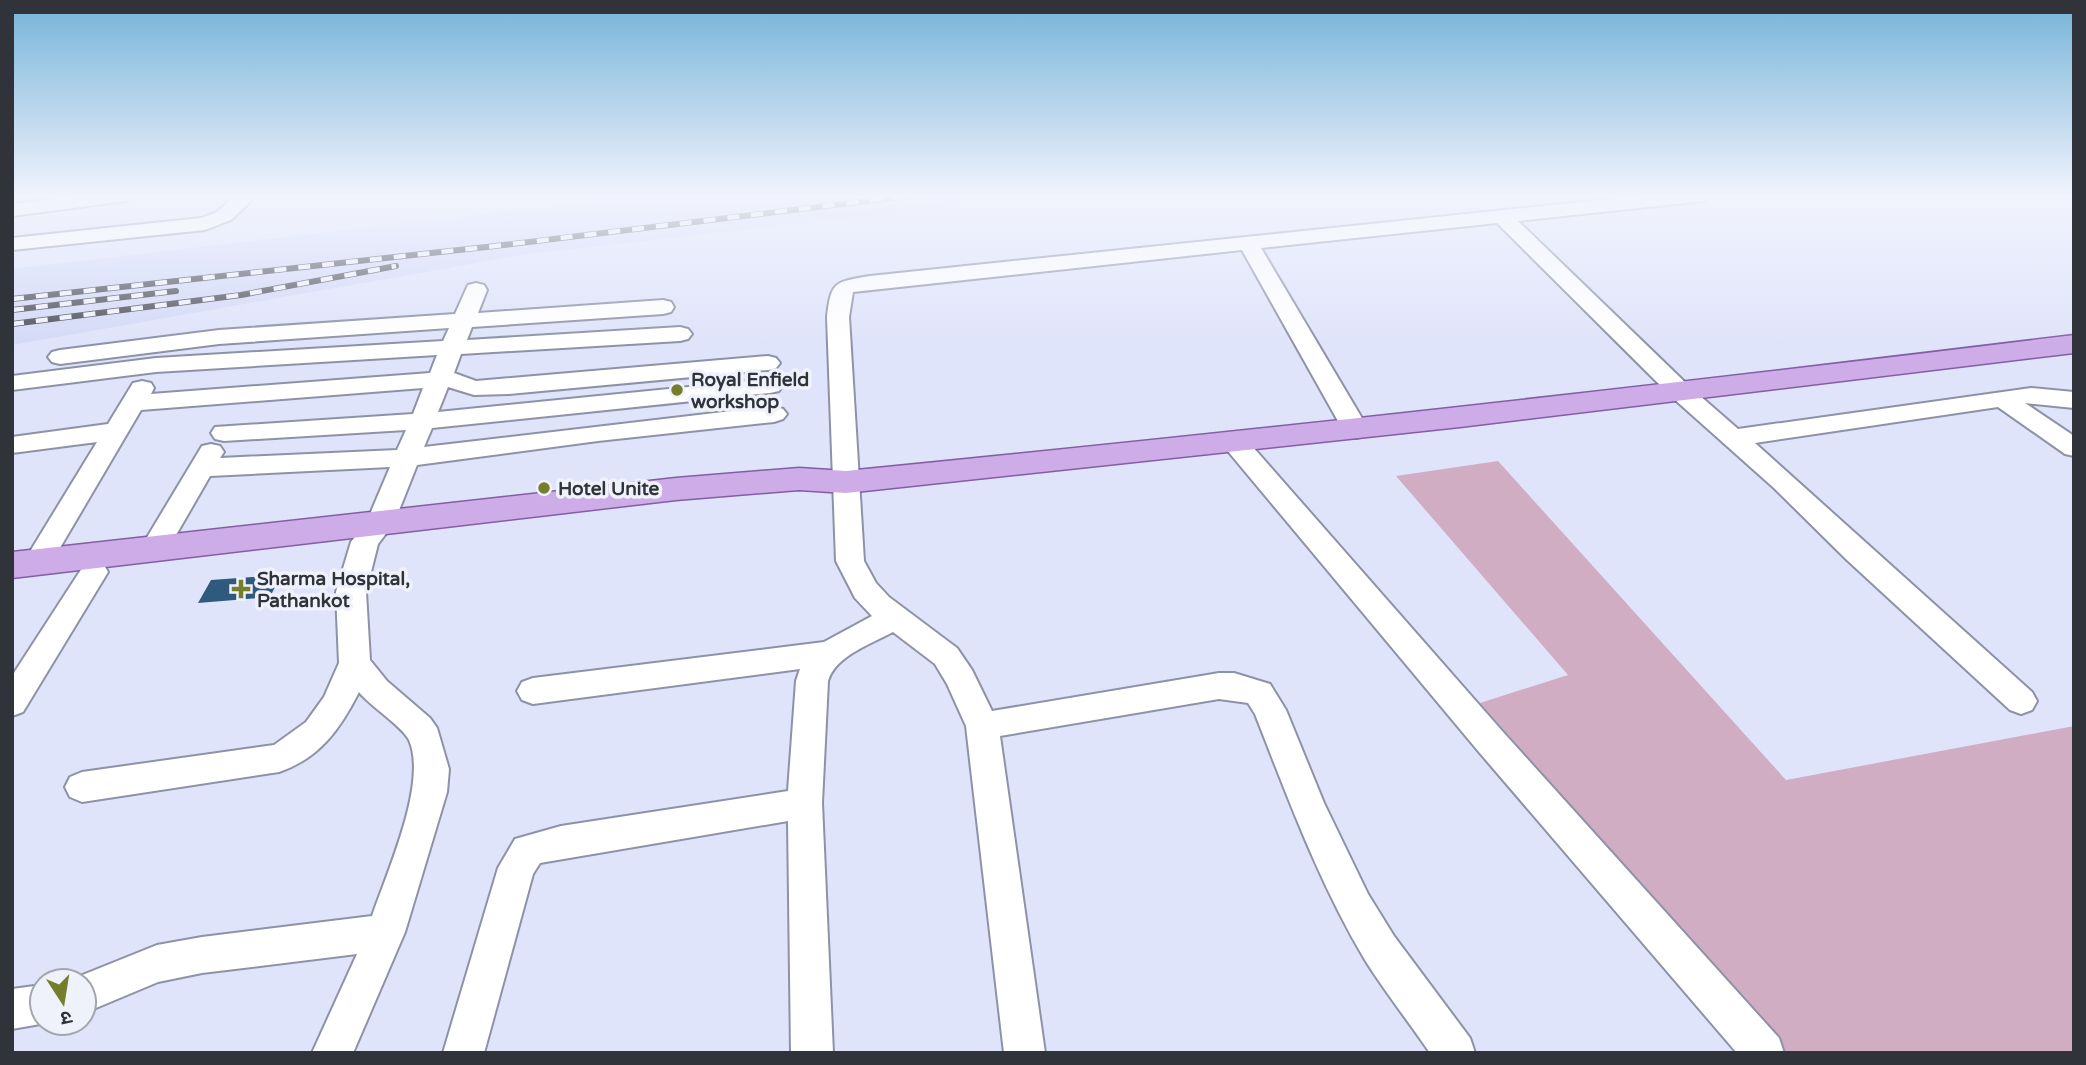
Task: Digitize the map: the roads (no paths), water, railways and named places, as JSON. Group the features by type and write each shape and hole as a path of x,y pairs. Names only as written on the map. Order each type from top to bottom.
{"main road":[{"path":"21,570 154,549 372,533 803,495 846,482 1236,444 1682,393 2074,344"},
{"path":"21,570 94,572 372,533"}],"street":[{"path":"1025,1053 982,726 961,679 946,656 893,618 865,590 850,561 838,297 846,287 1232,245"},
{"path":"1249,245 1356,430"},
{"path":"1531,245 1682,393 2021,701"},
{"path":"82,787 260,761 293,752 307,743 342,698 355,663 351,592 372,533 424,421 476,290"},
{"path":"45,379 64,346 437,324 663,307"},
{"path":"403,383 437,324"},
{"path":"12,383 156,365 680,334"},
{"path":"612,404 627,337"},
{"path":"21,570 116,431 156,365"},
{"path":"133,403 441,379 486,388 619,378 769,375 612,404 424,421 224,433"},
{"path":"154,549 247,394"},
{"path":"1733,438 2031,395 2074,400"},
{"path":"2002,399 2074,448"},
{"path":"201,468 408,458 598,433 774,414"},
{"path":"12,445 116,431"},
{"path":"1236,444 1500,752 1765,1053"},
{"path":"12,703 94,572"},
{"path":"812,1053 805,803 812,681 817,664 830,653 893,618"},
{"path":"533,691 830,653"},
{"path":"332,1053 386,932 430,792 431,761 425,737 418,727 376,690 355,663"},
{"path":"982,726 1219,686 1234,686 1259,693 1270,710 1307,803 1355,906 1380,948 1455,1053"},
{"path":"463,1053 516,868 528,850 561,842 805,803"},
{"path":"98,988 157,964 202,955 386,932"}],"railway":[{"path":"12,299 506,245"},
{"path":"12,324 241,295 396,266"},
{"path":"12,310 176,291"}],"place":[{"name":"Royal Enfield workshop","path":"677,390"},
{"name":"Hotel Unite","path":"544,488"},
{"name":"Sharma Hospital, Pathankot","path":"241,589"}]}
